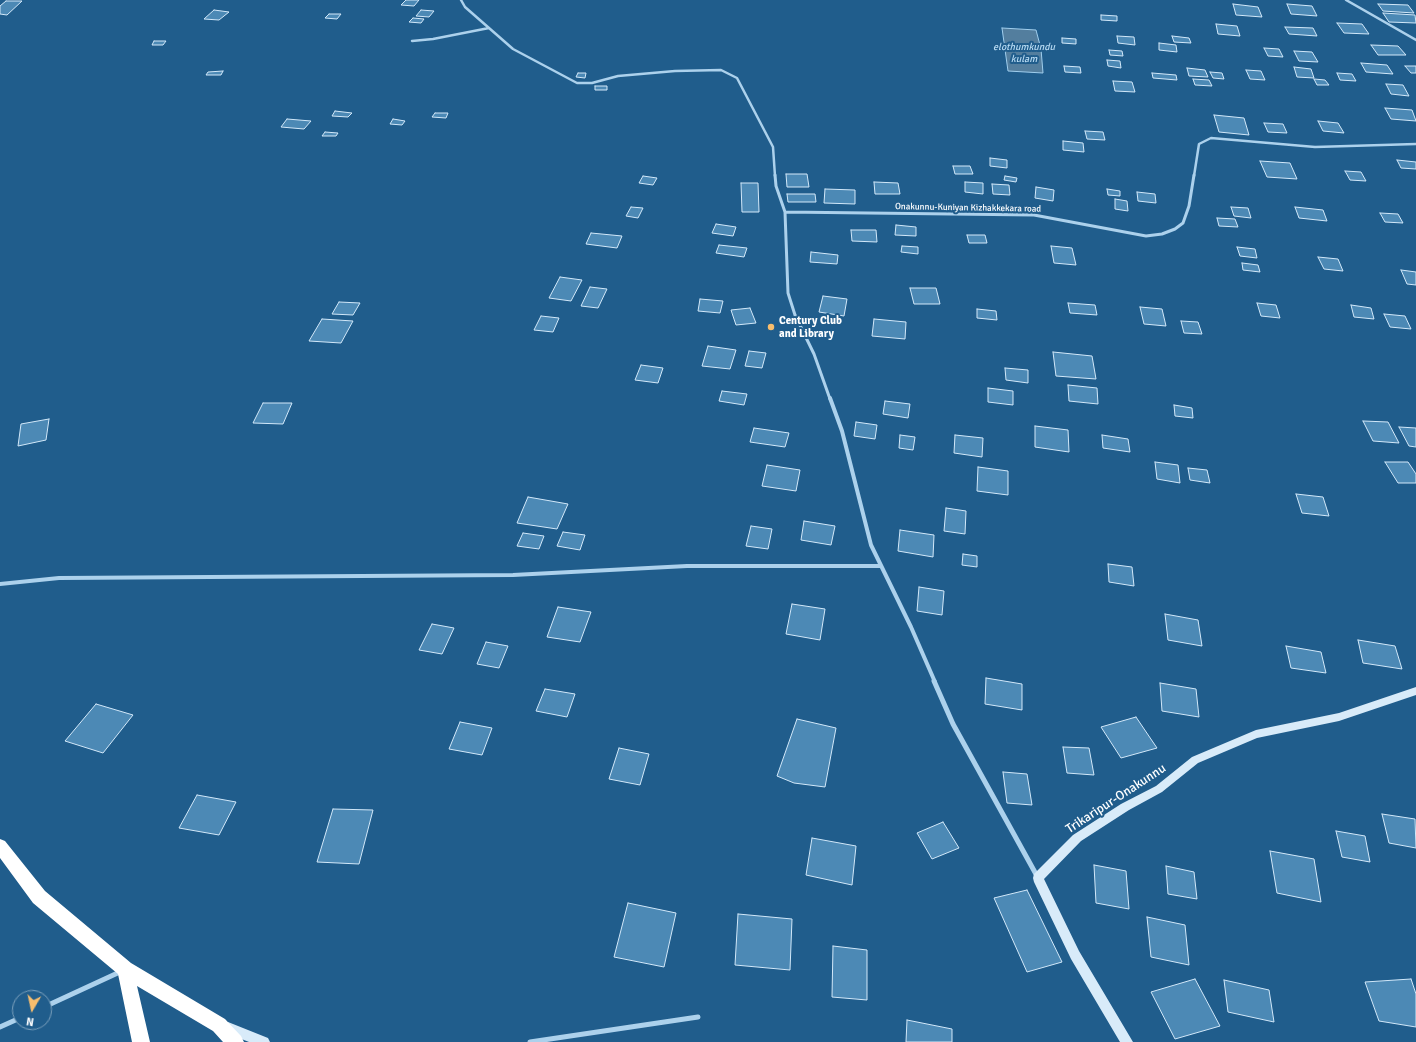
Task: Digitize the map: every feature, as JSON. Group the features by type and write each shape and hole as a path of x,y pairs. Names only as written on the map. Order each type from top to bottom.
{"highway":[{"path":"0,846 39,897 126,969 219,1025 235,1042"},
{"path":"126,969 141,1042"}],"street":[{"path":"461,0 464,7 513,49 577,83 592,84 618,76 675,71 721,70 737,78 773,148 776,186 785,212 788,293 795,315 814,354 842,431 871,545 911,627 953,724 1038,878 1074,955 1127,1042"},
{"path":"1346,0 1416,40"},
{"path":"412,41 433,39 489,28"},
{"name":"Onakunnu-Kuniyan Kizhakkekara road","path":"785,212 1034,215 1146,236 1162,234 1175,229 1183,223 1189,206 1199,144 1211,138 1289,146 1315,147 1416,144"},
{"path":"0,584 59,578 513,575 687,566 881,566"},
{"name":"Trikaripur-Onakunnu","path":"1038,878 1077,838 1125,807 1159,789 1195,760 1256,734 1339,717 1416,691"},
{"path":"52,1003 126,969"},
{"path":"530,1042 698,1017"},
{"path":"0,1027 12,1022"},
{"path":"219,1025 264,1042"}],"water":[{"name":"elothumkundu kulam","path":"1002,28 1036,30 1041,49 1043,73 1008,71"}],"building":[{"path":"406,0 419,0 414,6 401,5"},
{"path":"6,1 22,1 7,15 0,14 0,6"},
{"path":"1233,4 1258,7 1262,17 1236,15"},
{"path":"1287,4 1312,6 1317,16 1291,14"},
{"path":"1378,4 1408,5 1414,13 1383,11"},
{"path":"214,10 229,12 219,20 204,19"},
{"path":"421,10 434,11 429,17 416,16"},
{"path":"1383,13 1415,15 1416,23 1389,22"},
{"path":"329,14 341,14 337,19 325,18"},
{"path":"1101,15 1117,16 1117,21 1101,20"},
{"path":"413,18 424,19 421,23 409,22"},
{"path":"1337,23 1362,24 1369,34 1344,33"},
{"path":"1216,24 1237,26 1240,36 1218,34"},
{"path":"1285,27 1313,28 1317,36 1289,34"},
{"path":"1117,36 1134,37 1135,45 1118,43"},
{"path":"1172,36 1189,38 1191,43 1174,42"},
{"path":"1062,38 1076,39 1076,44 1062,43"},
{"path":"154,41 166,41 163,45 152,45"},
{"path":"1159,43 1176,45 1177,52 1159,50"},
{"path":"1371,45 1398,46 1406,55 1378,55"},
{"path":"1264,48 1279,49 1283,57 1268,56"},
{"path":"1109,50 1122,51 1123,56 1110,55"},
{"path":"1294,51 1312,52 1318,62 1299,61"},
{"path":"1107,60 1120,61 1121,68 1108,66"},
{"path":"1361,63 1387,65 1393,74 1366,72"},
{"path":"1064,66 1080,67 1081,73 1065,72"},
{"path":"1405,66 1416,66 1416,73 1411,73"},
{"path":"1294,67 1311,69 1314,78 1297,77"},
{"path":"1187,68 1205,70 1208,77 1189,76"},
{"path":"1246,70 1261,71 1265,80 1250,79"},
{"path":"223,71 221,75 206,75 208,72"},
{"path":"1210,72 1222,73 1224,79 1213,78"},
{"path":"578,73 586,73 585,78 576,77"},
{"path":"1152,73 1176,75 1177,80 1153,78"},
{"path":"1337,73 1352,74 1356,81 1340,80"},
{"path":"1193,79 1209,80 1212,86 1195,85"},
{"path":"1314,79 1325,80 1329,85 1317,85"},
{"path":"1113,81 1132,82 1135,92 1115,91"},
{"path":"1386,84 1403,85 1409,96 1391,94"},
{"path":"595,86 607,86 607,90 595,90"},
{"path":"1385,108 1412,110 1416,121 1391,119"},
{"path":"335,111 352,113 348,117 332,116"},
{"path":"435,113 448,113 446,118 432,117"},
{"path":"1214,115 1244,118 1249,135 1219,132"},
{"path":"287,119 311,121 304,129 281,127"},
{"path":"393,119 405,121 402,125 390,124"},
{"path":"1318,121 1338,123 1344,133 1323,131"},
{"path":"1264,123 1283,124 1287,133 1268,132"},
{"path":"1085,131 1103,132 1105,140 1087,139"},
{"path":"325,132 338,133 336,136 322,136"},
{"path":"1063,141 1083,143 1084,152 1063,150"},
{"path":"990,158 1007,160 1007,168 990,166"},
{"path":"1397,160 1416,162 1416,169 1401,168"},
{"path":"1260,161 1290,163 1297,179 1267,177"},
{"path":"953,166 970,166 973,174 955,174"},
{"path":"1345,171 1361,172 1366,181 1350,180"},
{"path":"786,174 807,174 809,187 787,187"},
{"path":"643,176 657,178 653,185 639,183"},
{"path":"1005,176 1017,178 1016,182 1004,180"},
{"path":"874,182 898,183 900,194 875,194"},
{"path":"965,182 983,183 983,194 965,192"},
{"path":"741,183 758,183 759,212 742,212"},
{"path":"992,184 1009,185 1010,195 993,194"},
{"path":"1036,187 1054,190 1053,201 1035,198"},
{"path":"825,189 855,190 855,204 824,203"},
{"path":"1107,189 1120,191 1120,196 1108,195"},
{"path":"1137,192 1155,194 1156,203 1138,201"},
{"path":"787,194 815,194 816,202 788,202"},
{"path":"1115,199 1127,201 1128,211 1115,209"},
{"path":"631,207 643,208 638,218 626,216"},
{"path":"1231,207 1248,208 1251,218 1234,216"},
{"path":"1295,207 1323,210 1327,221 1299,218"},
{"path":"1380,213 1398,214 1403,223 1385,222"},
{"path":"1217,218 1235,219 1238,227 1219,226"},
{"path":"716,224 736,227 733,236 712,233"},
{"path":"896,225 916,227 916,236 895,235"},
{"path":"851,230 876,230 877,242 852,241"},
{"path":"591,233 622,236 617,248 586,244"},
{"path":"967,235 985,235 987,243 969,243"},
{"path":"719,245 747,248 744,257 716,253"},
{"path":"902,246 918,247 918,254 901,252"},
{"path":"1051,246 1072,248 1076,265 1054,263"},
{"path":"1237,247 1255,249 1257,258 1240,256"},
{"path":"811,252 838,255 837,264 810,262"},
{"path":"1318,257 1338,259 1343,271 1324,269"},
{"path":"1242,263 1258,265 1260,272 1243,270"},
{"path":"1401,270 1416,272 1416,285 1407,284"},
{"path":"560,277 582,280 571,301 549,298"},
{"path":"590,287 607,289 598,308 581,306"},
{"path":"910,288 936,288 940,304 914,304"},
{"path":"823,296 847,299 844,316 819,312"},
{"path":"700,299 723,301 720,313 698,311"},
{"path":"339,302 360,303 353,315 332,314"},
{"path":"1068,303 1095,305 1097,315 1070,313"},
{"path":"1257,303 1276,305 1280,318 1261,316"},
{"path":"1351,305 1371,308 1374,319 1354,317"},
{"path":"1140,307 1162,309 1166,326 1144,324"},
{"path":"750,308 756,323 736,325 731,310"},
{"path":"977,309 996,311 997,320 977,318"},
{"path":"1384,314 1405,316 1411,329 1390,327"},
{"path":"541,316 559,318 553,332 534,330"},
{"path":"322,319 353,321 341,343 309,341"},
{"path":"874,319 906,322 905,339 872,336"},
{"path":"1181,321 1198,322 1202,334 1184,333"},
{"path":"708,346 736,350 730,369 702,366"},
{"path":"749,351 766,353 762,368 745,366"},
{"path":"1053,352 1092,356 1096,379 1056,376"},
{"path":"641,365 663,368 658,383 635,380"},
{"path":"1005,368 1028,370 1028,383 1006,380"},
{"path":"1068,385 1097,388 1098,404 1069,401"},
{"path":"988,388 1013,391 1013,405 988,402"},
{"path":"722,391 747,394 744,405 719,401"},
{"path":"885,401 910,404 908,418 883,414"},
{"path":"263,403 292,403 283,424 253,423"},
{"path":"1174,405 1192,408 1193,418 1175,416"},
{"path":"49,419 46,440 18,446 21,424"},
{"path":"1363,421 1388,422 1399,443 1373,441"},
{"path":"856,422 877,425 875,439 854,436"},
{"path":"1035,426 1068,430 1069,452 1035,447"},
{"path":"1399,427 1416,428 1416,447 1409,446"},
{"path":"754,428 789,433 785,447 750,442"},
{"path":"900,435 915,437 913,450 899,448"},
{"path":"955,435 983,438 982,457 954,453"},
{"path":"1102,435 1128,439 1130,452 1103,448"},
{"path":"1155,462 1178,465 1180,483 1157,479"},
{"path":"1385,462 1408,462 1416,474 1416,483 1398,483"},
{"path":"767,465 800,470 796,491 762,486"},
{"path":"978,467 1008,471 1008,495 977,491"},
{"path":"1188,468 1207,470 1210,483 1190,480"},
{"path":"1296,494 1323,497 1329,516 1302,513"},
{"path":"528,497 568,504 557,529 517,523"},
{"path":"946,508 966,511 965,534 944,531"},
{"path":"804,521 835,526 831,545 801,540"},
{"path":"751,526 772,529 768,549 746,546"},
{"path":"900,530 934,535 933,557 898,551"},
{"path":"563,532 585,535 580,550 557,546"},
{"path":"523,533 544,536 539,549 517,546"},
{"path":"963,554 977,556 977,567 962,565"},
{"path":"1108,564 1132,567 1134,586 1109,582"},
{"path":"919,587 944,591 942,615 917,611"},
{"path":"792,604 825,609 820,640 786,634"},
{"path":"558,607 591,612 580,642 547,637"},
{"path":"1165,614 1198,620 1202,646 1168,640"},
{"path":"432,624 454,628 442,654 419,650"},
{"path":"1358,640 1395,646 1402,669 1363,663"},
{"path":"486,642 508,646 499,668 477,664"},
{"path":"1286,646 1321,652 1326,673 1291,668"},
{"path":"986,678 1022,684 1022,710 985,704"},
{"path":"1160,683 1196,689 1199,717 1162,711"},
{"path":"545,689 575,694 567,717 536,711"},
{"path":"96,704 133,715 103,753 65,741"},
{"path":"1136,717 1157,748 1121,758 1101,727"},
{"path":"797,719 836,728 825,787 794,783 777,776"},
{"path":"460,722 492,728 482,755 449,749"},
{"path":"1063,747 1089,748 1094,775 1067,773"},
{"path":"619,748 649,754 640,785 609,779"},
{"path":"1003,772 1027,774 1032,805 1007,803"},
{"path":"197,795 236,802 219,835 179,828"},
{"path":"333,809 373,810 359,864 317,862"},
{"path":"1382,814 1415,819 1416,848 1389,843"},
{"path":"943,822 959,848 932,859 917,833"},
{"path":"1336,831 1365,836 1370,862 1342,857"},
{"path":"812,838 856,846 852,885 806,875"},
{"path":"1270,851 1314,859 1321,902 1277,893"},
{"path":"1094,865 1126,871 1129,909 1096,903"},
{"path":"1166,866 1194,872 1197,899 1168,894"},
{"path":"1027,890 1062,962 1027,972 994,898"},
{"path":"628,903 676,913 664,967 614,957"},
{"path":"738,914 792,919 790,970 735,965"},
{"path":"1147,917 1185,925 1189,965 1151,957"},
{"path":"833,946 867,950 867,1000 832,997"},
{"path":"1195,979 1220,1026 1175,1039 1151,992"},
{"path":"1411,979 1416,994 1416,1027 1379,1021 1365,982"},
{"path":"1224,980 1269,990 1274,1022 1228,1012"},
{"path":"907,1020 952,1029 952,1042 906,1042"}],"place":[{"name":"Century Club and Library","path":"771,327"}]}
